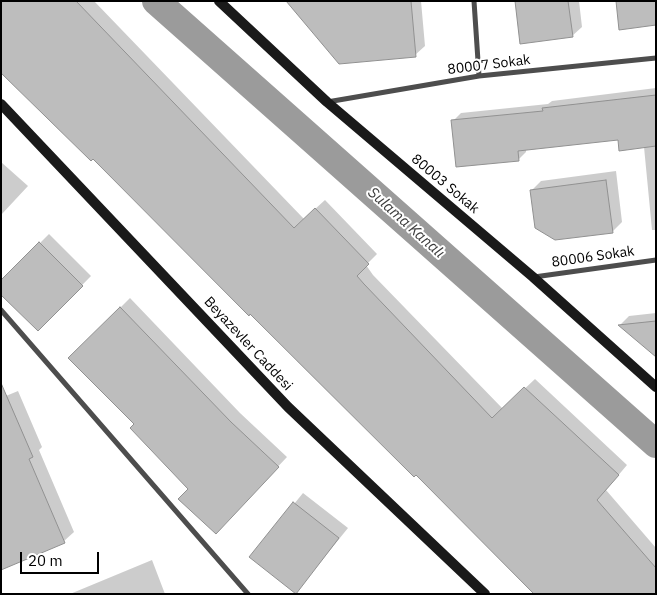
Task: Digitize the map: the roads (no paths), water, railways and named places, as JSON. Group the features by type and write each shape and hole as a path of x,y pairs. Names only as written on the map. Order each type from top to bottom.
{"street":[{"name":"80003 Sokak","path":"219,1 327,102 533,277 656,387"},
{"path":"474,1 479,76"},
{"name":"80007 Sokak","path":"327,102 479,76 656,58"},
{"name":"Beyazevler Caddesi","path":"1,104 288,407 485,594"},
{"name":"80006 Sokak","path":"533,277 656,260"},
{"path":"1,310 248,594"}],"waterway":[{"name":"Sulama Kanalı","path":"156,1 656,444"}]}
